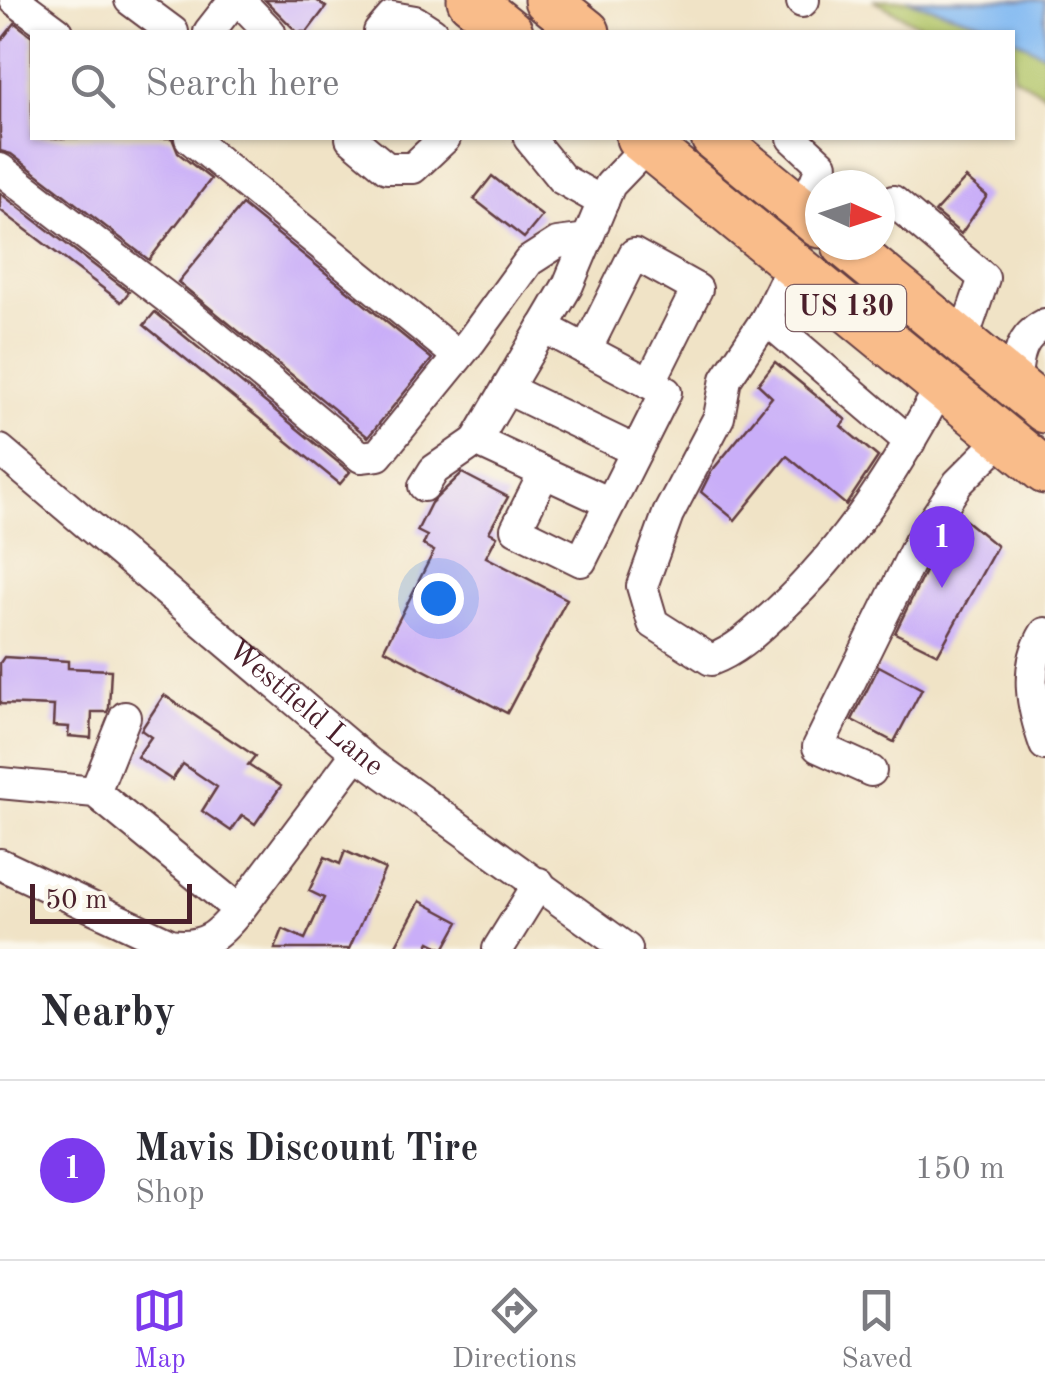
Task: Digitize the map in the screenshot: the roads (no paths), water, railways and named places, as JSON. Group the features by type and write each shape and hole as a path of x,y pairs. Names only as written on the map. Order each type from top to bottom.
{"highway":[{"path":"548,0 585,30"},
{"name":"US 130","path":"647,140 1045,471"},
{"path":"729,140 805,211"},
{"name":"US 130","path":"863,260 1030,398"}],"street":[{"path":"130,0 170,30"},
{"path":"211,30 237,0 268,30"},
{"path":"12,3 55,30"},
{"path":"381,30 392,16 425,18"},
{"path":"192,140 458,356"},
{"path":"354,140 387,168 413,168 443,140"},
{"path":"531,140 562,179 604,202"},
{"path":"424,486 434,470 476,440 543,327 588,239 610,185 647,140"},
{"path":"794,140 822,165 821,170"},
{"path":"0,169 191,316 361,457 378,455 528,262 557,243 588,239"},
{"path":"895,202 984,278 962,342"},
{"path":"586,350 634,254 697,289 650,383"},
{"path":"792,264 766,319 726,379 720,417 668,514 642,586 653,623 711,660 736,651 822,570 864,518 942,386"},
{"path":"766,319 910,442"},
{"path":"1030,398 1018,351 1027,336 1045,324"},
{"path":"543,327 666,392 581,561 516,529 544,472"},
{"path":"507,389 636,451"},
{"path":"871,771 818,747 920,542 958,483 1004,437"},
{"path":"476,440 610,503"},
{"name":"Westfield Lane","path":"0,450 357,753 628,949"},
{"path":"1041,648 1032,707 1045,745"},
{"path":"95,792 125,717"},
{"path":"0,864 119,936 187,947 218,936 357,753"},
{"path":"0,783 95,792 239,910"},
{"path":"498,949 539,883"}],"water":[{"path":"907,0 1045,0 1045,55 1015,39 1015,30"}],"place":[{"name":"Mavis Discount Tire","path":"942,588"}]}
